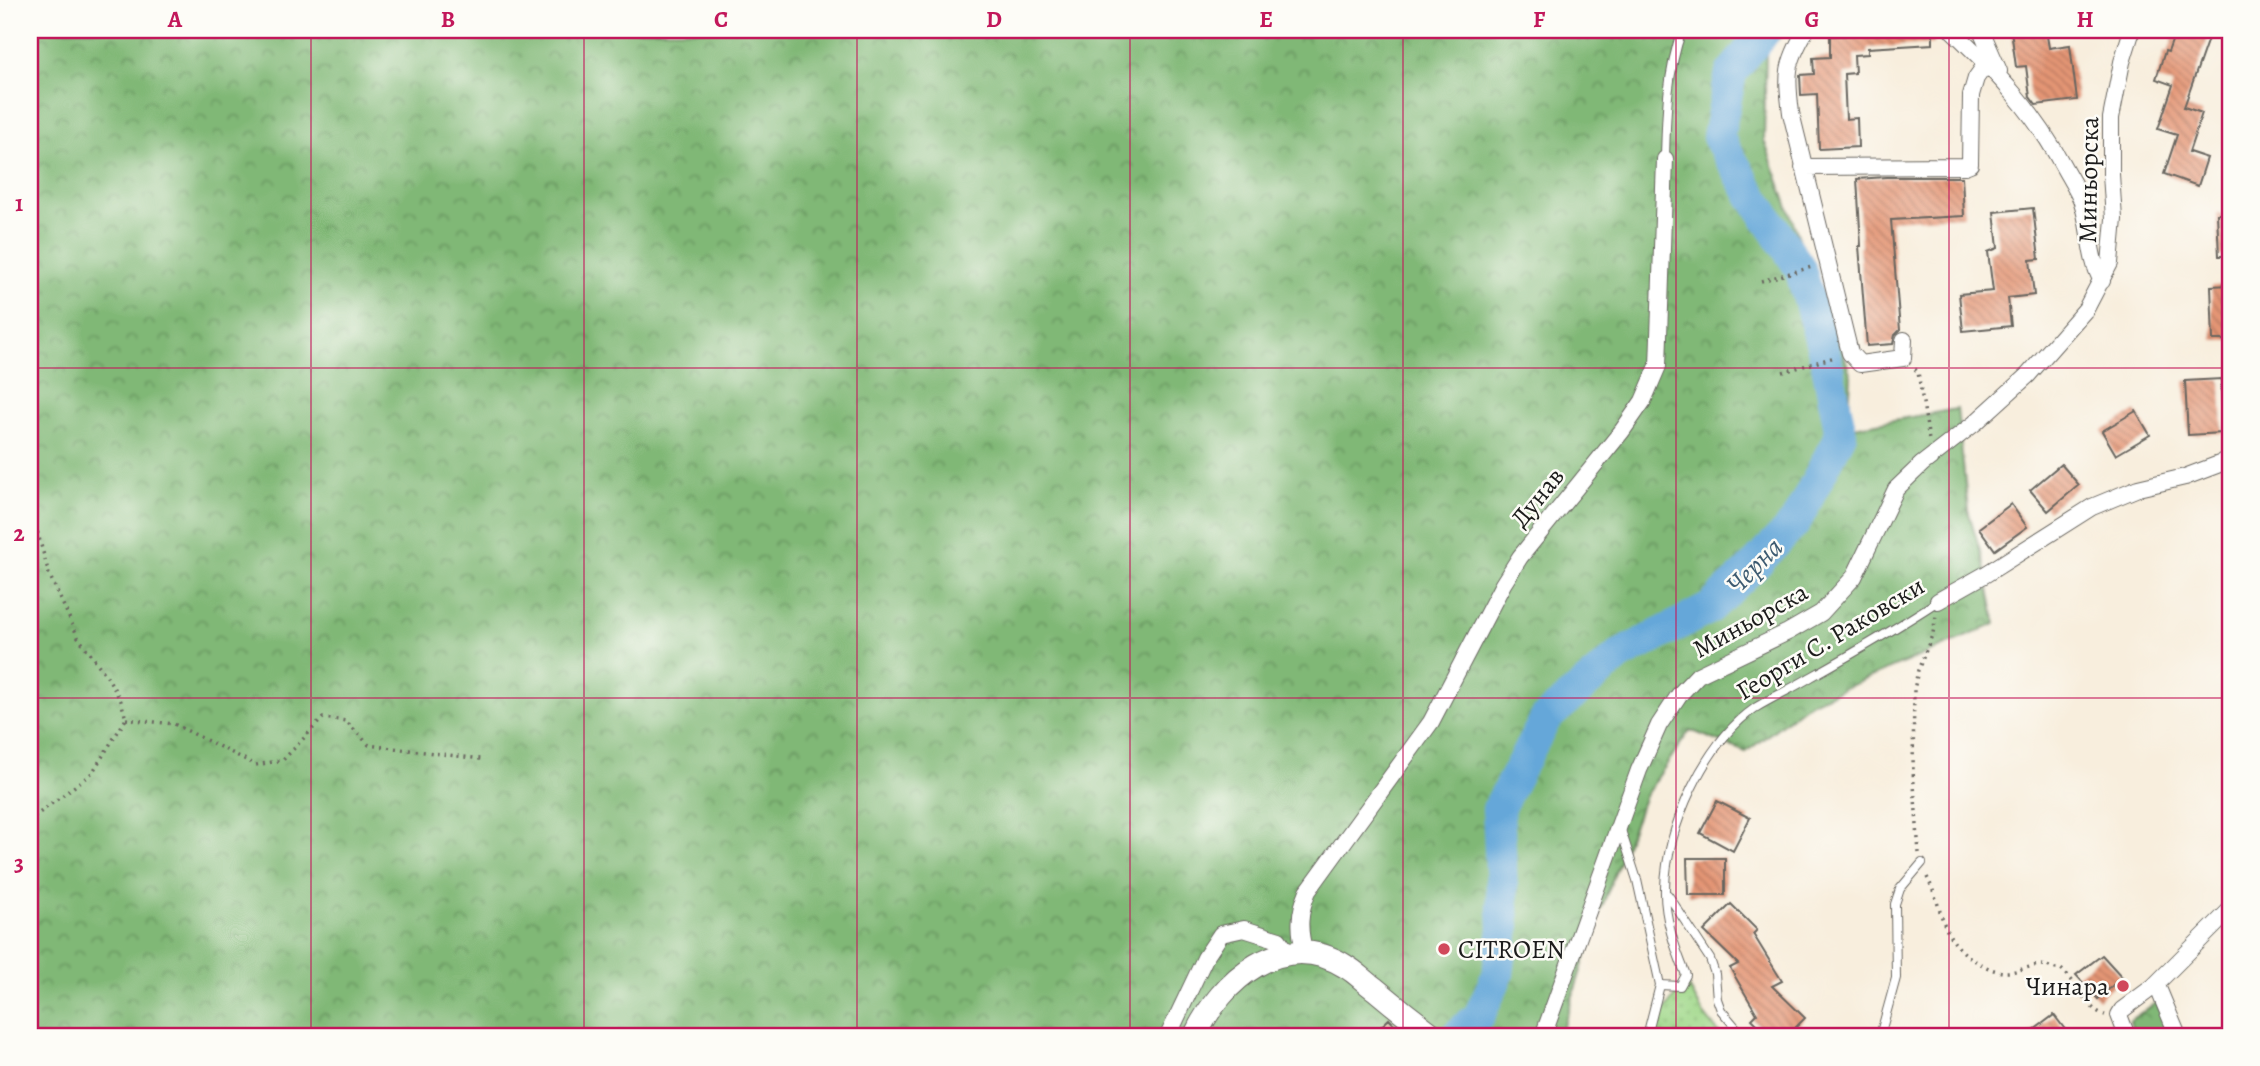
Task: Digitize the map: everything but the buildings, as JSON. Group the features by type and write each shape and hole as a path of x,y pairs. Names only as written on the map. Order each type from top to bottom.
{"main road":[{"path":"1195,1036 1214,1004 1230,985 1251,968 1270,958 1297,952 1318,953 1346,966 1434,1036"}],"street":[{"path":"1806,30 1792,53 1787,75 1790,113 1850,353 1860,364 1903,358 1904,340"},
{"path":"1952,30 2025,104 2046,134 2080,197 2089,224 2095,264 2102,281"},
{"path":"1981,30 2004,83"},
{"name":"Миньорска","path":"1544,1036 1639,770 1659,725 1679,695 1698,675 1788,632 1821,613 1854,577 1896,489 2028,375 2086,309 2110,263 2113,243 2111,118 2122,62 2132,30"},
{"path":"1802,167 1969,164 1971,94 1976,78 1986,64"},
{"name":"Дунав","path":"1297,952 1302,905 1308,891 1431,722 1503,584 1520,557 1643,401 1658,366 1665,159"},
{"name":"Георги С. Раковски","path":"1938,600 1986,574 2092,506 2138,488 2185,477 2230,457"},
{"path":"2127,1036 2119,1016 2122,1010 2153,987 2230,910"},
{"path":"1168,1036 1205,958 1221,934 1244,929 1279,940 1297,952"},
{"path":"2153,987 2158,988 2178,1036"}],"lane":[{"name":"Дунав","path":"1665,159 1672,58 1682,30"},
{"name":"Георги С. Раковски","path":"1660,985 1680,986 1686,975 1672,940 1665,890 1668,853 1679,816 1703,769 1726,734 1755,709 1890,632 1938,600"},
{"path":"1619,825 1637,880 1660,985 1647,1036"},
{"path":"1880,1036 1896,978 1895,904 1900,889 1922,863"},
{"path":"1665,890 1710,959 1721,1010 1743,1036"}],"path":[{"path":"1761,281 1828,263"},
{"path":"1783,372 1850,353"},
{"path":"1903,358 1918,372 1925,406 1931,448 1922,464"},
{"path":"30,505 49,574 78,638 108,678 121,701 126,719 92,773 30,820"},
{"path":"1938,600 1933,633 1918,670 1914,690 1913,771 1918,848 1943,921 1951,939 1962,953 1984,967 2011,972 2020,968 2045,965 2061,970 2098,1013 2111,1017 2119,1016"},
{"path":"126,719 174,724 256,765 283,760 323,718 346,721 369,746 481,759"}],"green space":[{"path":"30,30 1789,30 1766,49 1764,140 1800,241 1827,304 1851,376 1848,428 1957,409 1968,510 1984,564 1996,624 1809,703 1746,752 1690,730 1645,796 1599,914 1560,1036 30,1036"},
{"path":"1686,982 1703,1013 1721,1036 1654,1036 1664,1011"},
{"path":"2157,1002 2171,1036 2135,1036 2129,1021"}],"waterway":[{"name":"Черна","path":"1456,1036 1479,1016 1498,974 1504,928 1498,809 1546,718 1620,655 1710,608 1753,567 1795,523 1841,434 1826,359 1800,268 1718,137 1731,73 1766,30"}],"place":[{"name":"CITROEN","path":"1444,949"},
{"name":"Чинара","path":"2123,986"}]}
